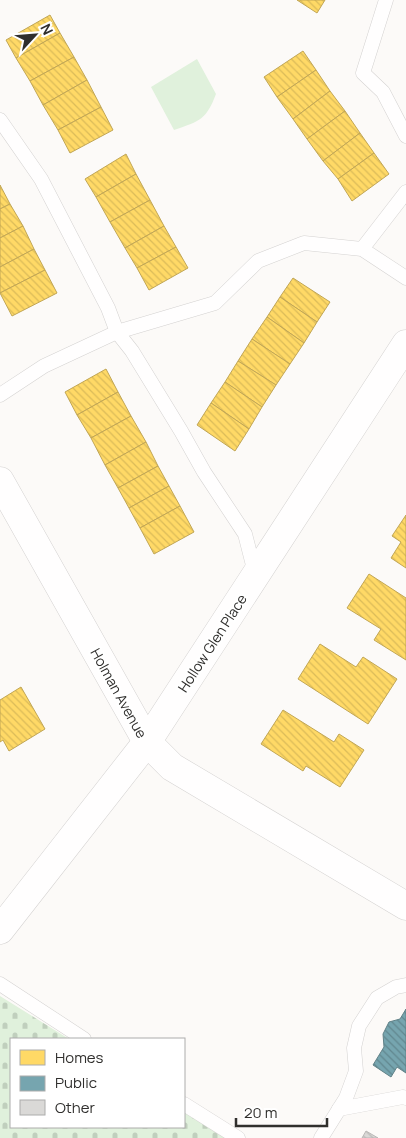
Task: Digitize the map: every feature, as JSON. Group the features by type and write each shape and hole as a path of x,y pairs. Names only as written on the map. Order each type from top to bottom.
{"street":[{"name":"Hollow Glen Place","path":"0,930 147,742 406,344"},
{"name":"Holman Avenue","path":"0,481 147,742 172,767 406,906"}],"lane":[{"path":"386,0 363,73 383,92 406,136"},
{"path":"0,120 41,179 108,308 117,332 132,351 204,472 246,534 256,576"},
{"path":"362,249 406,192"},
{"path":"0,396 44,366 117,332 215,303 258,261 304,243 362,249 406,278"},
{"path":"0,984 82,1038"},
{"path":"321,1138 346,1098 356,1070 354,1048 359,1026 377,998 396,987 406,984"},
{"path":"339,1109 406,1098"},
{"path":"185,1105 238,1138"}],"green space":[{"path":"197,59 216,94 209,109 201,118 196,122 174,130 151,87"},
{"path":"0,996 67,1038 10,1038 10,1128 185,1128 185,1112 226,1138 0,1138"}],"building: Homes":[{"path":"297,0 325,0 317,13"},
{"path":"50,15 60,33 16,58 6,40"},
{"path":"60,33 74,57 30,81 16,58"},
{"path":"303,51 316,70 277,97 264,77"},
{"path":"74,57 87,80 43,105 30,81"},
{"path":"316,70 330,91 293,119 277,97"},
{"path":"87,80 101,107 58,130 43,105"},
{"path":"330,91 345,111 307,139 293,119"},
{"path":"101,107 113,130 70,153 58,130"},
{"path":"345,111 360,133 323,161 307,139"},
{"path":"360,133 374,153 338,179 323,161"},
{"path":"374,153 389,174 352,201 338,179"},
{"path":"126,154 136,174 96,197 85,179"},
{"path":"136,174 150,200 110,222 96,197"},
{"path":"0,185 10,204 0,209"},
{"path":"150,200 164,226 125,248 110,222"},
{"path":"10,204 23,226 0,238 0,209"},
{"path":"23,226 34,249 0,267 0,238"},
{"path":"164,226 176,247 137,268 125,248"},
{"path":"176,247 188,268 149,290 137,268"},
{"path":"34,249 45,270 0,293 0,267"},
{"path":"45,270 57,293 12,316 0,293"},
{"path":"293,278 330,302 317,322 280,297"},
{"path":"280,297 317,322 304,343 267,317"},
{"path":"267,317 304,343 290,364 252,339"},
{"path":"252,339 290,364 276,385 238,361"},
{"path":"238,361 276,385 262,407 225,382"},
{"path":"106,369 118,392 77,415 65,392"},
{"path":"225,382 262,407 249,429 211,403"},
{"path":"118,392 131,416 91,438 77,415"},
{"path":"211,403 249,429 235,451 197,425"},
{"path":"131,416 146,442 105,465 91,438"},
{"path":"146,442 158,466 118,488 105,465"},
{"path":"158,466 169,486 129,508 118,488"},
{"path":"169,486 180,506 140,528 129,508"},
{"path":"180,506 194,532 154,554 140,528"},
{"path":"406,515 406,568 391,558 401,542 392,536"},
{"path":"369,574 406,598 406,660 374,640 381,629 347,608"},
{"path":"320,644 356,667 363,657 397,679 368,724 298,679"},
{"path":"21,687 45,729 9,751 3,740 0,742 0,700"},
{"path":"283,710 334,742 339,734 364,750 340,787 306,766 303,771 261,744"}],"building: Public":[{"path":"406,1009 406,1073 397,1067 391,1077 373,1065 384,1047 383,1034 389,1022 400,1019"}],"building: Other":[{"path":"366,1131 378,1138 362,1138"}]}
